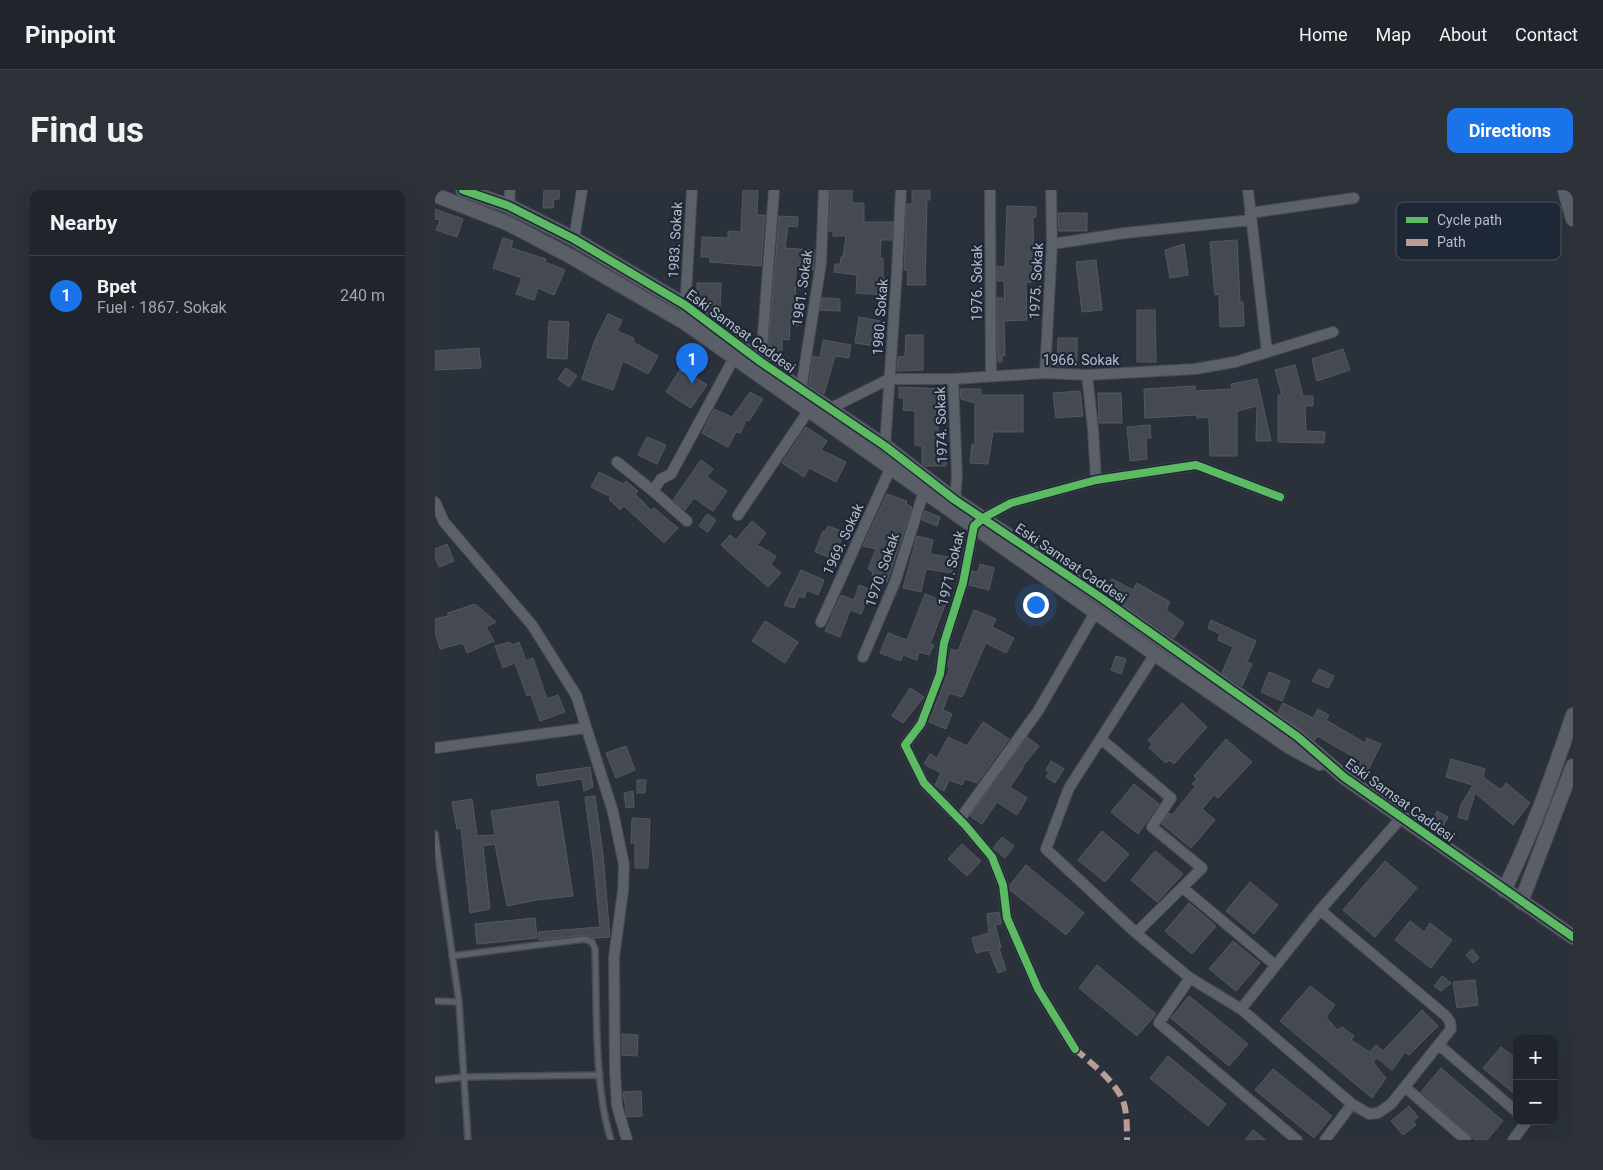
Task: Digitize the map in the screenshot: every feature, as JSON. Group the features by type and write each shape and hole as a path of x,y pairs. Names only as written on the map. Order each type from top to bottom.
{"street":[{"name":"Eski Samsat Caddesi","path":"463,190 509,206 574,239 685,304 761,362 885,446 955,500 978,522 1155,654 1290,747 1344,777"},
{"path":"509,206 511,190"},
{"path":"574,239 581,190"},
{"name":"1983. Sokak","path":"684,322 692,190"},
{"path":"761,362 774,190"},
{"name":"1981. Sokak","path":"801,389 821,263 824,190"},
{"name":"1980. Sokak","path":"885,446 901,190"},
{"name":"1976. Sokak","path":"990,190 991,376"},
{"name":"1975. Sokak","path":"1045,373 1052,244 1051,190"},
{"path":"1248,190 1267,352"},
{"path":"1565,190 1573,219"},
{"name":"Eski Samsat Caddesi","path":"435,195 507,223 570,256 684,322 924,490 978,522 1298,737 1344,777 1573,937"},
{"path":"1052,244 1251,216 1354,198"},
{"name":"1966. Sokak","path":"831,408 889,379 953,379 1045,373 1087,375 1195,369 1235,362 1333,332"},
{"path":"653,491 661,480 671,474 733,358"},
{"path":"1087,375 1093,429 1095,480"},
{"name":"1974. Sokak","path":"953,379 957,476 955,500"},
{"path":"738,515 809,410"},
{"path":"617,462 687,521"},
{"name":"1971. Sokak","path":"960,819 924,783 905,745 921,724 940,674 944,643 963,583 978,522 1011,504 1095,480 1195,465 1280,497"},
{"name":"1969. Sokak","path":"821,622 891,467"},
{"name":"1970. Sokak","path":"863,657 895,582 924,490"},
{"path":"435,502 437,513 532,625 576,695 613,812 624,865 623,891 614,957 613,991 617,1106 627,1140"},
{"path":"1075,1049 1038,990 1007,918 1003,885 992,857 960,819 1038,711 1096,611"},
{"path":"1155,654 1069,788 1046,850 1136,933 1189,978 1241,1008 1352,1104 1369,1114 1379,1113 1391,1104 1439,1045 1451,1029 1451,1022 1320,910"},
{"path":"1504,890 1519,859 1545,794 1573,715"},
{"path":"435,748 586,728"},
{"path":"1101,739 1171,798 1152,827 1202,868 1136,933"},
{"path":"1521,902 1573,766"},
{"path":"1241,1008 1320,910 1401,818"},
{"path":"1183,888 1275,965"},
{"path":"1189,978 1159,1022 1297,1140"},
{"path":"1439,1045 1513,1109"},
{"path":"1405,1087 1466,1140"},
{"path":"1325,1140 1352,1104"},
{"path":"1513,1140 1524,1125"}],"lane":[{"path":"435,834 459,1002 468,1140"},
{"path":"453,956 585,939 590,940 595,949 600,1075 604,1114 611,1140"},
{"path":"435,1001 459,1002"},
{"path":"435,1080 464,1077 600,1075"}],"building":[{"path":"544,190 560,190 559,199 554,199 553,208 543,208"},
{"path":"743,190 758,190 757,215 765,215 761,266 710,262 710,257 701,257 702,237 728,238 728,231 741,232"},
{"path":"831,190 852,190 852,203 864,203 864,222 893,222 892,240 881,240 880,258 883,258 884,295 856,293 857,275 834,272 835,264 840,264 841,257 843,257 846,236 833,236 833,231 829,231"},
{"path":"912,190 930,190 930,200 927,200 925,285 907,285 908,270 904,270 907,204 912,204"},
{"path":"1007,206 1036,207 1036,217 1033,217 1034,282 1026,282 1027,320 1004,321 1005,356 1002,355 1002,362 998,362 997,298 1003,298 1003,311 1005,311 1004,281 997,281 997,266 1005,267"},
{"path":"435,209 463,219 457,237 436,230 440,220 435,219"},
{"path":"1058,213 1087,213 1087,231 1059,231"},
{"path":"779,216 798,217 797,227 788,226 785,248 815,250 813,270 796,269 795,313 799,313 798,326 790,325 789,340 782,339 782,356 768,355"},
{"path":"503,238 513,241 511,248 546,259 545,262 565,270 554,295 538,288 534,300 516,294 522,278 493,268"},
{"path":"1237,240 1240,302 1243,302 1244,326 1220,327 1219,294 1215,295 1210,242"},
{"path":"1184,244 1188,275 1170,278 1165,250"},
{"path":"1096,260 1102,310 1082,312 1076,262"},
{"path":"697,283 721,283 720,312 708,312 697,303"},
{"path":"822,298 840,299 840,311 820,310"},
{"path":"1137,310 1155,310 1156,362 1137,362"},
{"path":"608,314 622,320 617,331 634,338 633,342 658,356 648,374 623,361 613,390 582,379 595,340"},
{"path":"859,317 880,321 876,346 855,343"},
{"path":"549,321 569,322 567,359 547,358"},
{"path":"906,335 923,335 923,370 897,371 898,357 905,356"},
{"path":"1058,338 1077,338 1077,366 1057,366"},
{"path":"823,340 851,345 849,358 835,356 824,394 809,384 813,356 820,358"},
{"path":"479,348 481,368 435,370 435,351"},
{"path":"1343,349 1350,370 1317,381 1312,359"},
{"path":"1295,365 1303,396 1313,396 1313,406 1305,406 1306,431 1325,432 1324,443 1278,442 1278,395 1282,395 1275,370"},
{"path":"566,368 577,376 569,387 558,379"},
{"path":"681,368 707,385 691,408 666,392"},
{"path":"1257,379 1271,441 1256,441 1257,406 1237,411 1237,456 1210,456 1209,417 1197,418 1197,415 1145,418 1144,389 1195,386 1195,391 1232,389 1231,384"},
{"path":"899,387 947,389 947,398 942,398 942,407 938,407 938,448 946,448 946,466 925,466 922,463 922,446 915,445 915,411 903,410 904,398 899,398"},
{"path":"960,389 981,389 981,395 1023,395 1023,432 993,432 988,464 970,463 972,444 975,445 975,403 961,399"},
{"path":"1080,391 1083,416 1056,418 1053,393"},
{"path":"750,392 763,399 749,421 747,419 740,433 736,432 728,447 702,433 714,409 732,417"},
{"path":"1098,393 1121,393 1122,423 1099,423"},
{"path":"1150,425 1151,438 1146,438 1147,459 1130,461 1127,427"},
{"path":"806,427 827,441 821,450 846,462 836,482 809,468 804,477 782,463"},
{"path":"647,437 666,445 657,464 638,455"},
{"path":"701,460 713,469 707,477 727,491 713,511 694,498 685,510 673,500"},
{"path":"599,472 623,484 626,481 638,491 635,494 651,510 654,508 678,528 664,543 624,506 620,510 609,499 611,497 591,487"},
{"path":"887,494 907,501 906,504 912,507 887,582 872,575 873,572 868,569 876,549 863,546"},
{"path":"925,511 940,517 937,526 922,520"},
{"path":"707,514 716,520 708,532 699,526"},
{"path":"752,521 766,533 757,545 776,556 771,564 781,573 768,587 721,545 730,535 736,540"},
{"path":"828,526 844,532 836,553 834,552 831,558 815,552 823,531 825,532"},
{"path":"917,536 933,540 930,554 954,558 952,573 926,569 921,592 903,588"},
{"path":"447,544 454,561 439,567 435,558 435,549"},
{"path":"980,564 994,568 989,590 969,585 972,571 978,572"},
{"path":"801,570 824,580 818,595 807,590 804,598 799,596 794,608 784,605"},
{"path":"1112,579 1133,590 1137,583 1170,602 1166,610 1184,623 1174,638 1106,591"},
{"path":"859,585 871,590 861,614 850,610 840,637 825,631 841,595 854,600"},
{"path":"925,594 946,602 930,644 934,645 929,655 919,652 917,660 903,655 901,661 880,653 888,633 907,640"},
{"path":"475,604 496,622 486,627 494,641 467,653 463,643 440,649 435,632 435,619 448,616 448,613"},
{"path":"974,610 996,619 992,627 1014,638 1006,653 986,643 962,697 949,693 943,710 952,714 946,729 929,722 950,668 948,667 951,649 958,651"},
{"path":"1211,620 1256,641 1247,662 1252,664 1242,686 1222,673 1233,647 1218,640 1220,634 1208,628"},
{"path":"765,621 798,642 785,663 752,641"},
{"path":"510,642 512,645 519,642 526,661 533,658 547,699 558,695 565,712 540,721 531,695 527,696 515,663 503,668 495,646"},
{"path":"1116,656 1126,659 1121,674 1111,670"},
{"path":"1319,669 1334,676 1328,688 1312,681"},
{"path":"1269,672 1290,681 1282,701 1261,692"},
{"path":"910,688 924,697 903,723 892,716"},
{"path":"1182,703 1207,727 1174,764 1169,760 1166,763 1149,748 1152,744 1148,740"},
{"path":"1283,703 1313,718 1318,709 1329,715 1326,720 1365,743 1367,738 1381,744 1364,778 1355,774 1361,761 1317,736 1315,740 1278,712"},
{"path":"983,722 1009,739 977,783 965,779 962,785 949,780 944,791 939,788 935,785 941,773 924,764 930,754 937,758 948,737 967,746"},
{"path":"1027,737 1039,746 1022,767 1010,787 1027,798 1017,815 997,802 982,824 970,816"},
{"path":"1226,739 1252,762 1218,798 1214,795 1202,809 1215,820 1191,848 1162,824 1169,813 1172,815 1196,786 1192,784 1197,779 1194,776"},
{"path":"626,746 635,770 616,778 606,753"},
{"path":"1451,759 1485,769 1483,777 1501,790 1506,783 1530,803 1513,825 1475,793 1467,820 1458,817 1461,805 1473,785 1446,777"},
{"path":"1051,761 1064,769 1055,783 1046,777 1049,772 1046,770"},
{"path":"590,767 593,787 584,791 582,779 538,786 536,775"},
{"path":"637,780 646,780 645,793 637,793"},
{"path":"1134,784 1159,804 1138,834 1111,812"},
{"path":"633,791 634,807 626,808 624,793"},
{"path":"595,796 603,855 610,937 594,938 584,935 539,940 538,932 600,927 585,797"},
{"path":"472,799 477,836 495,835 491,811 558,801 573,896 536,900 507,906 495,844 483,846 490,909 470,913 461,828 457,829 452,802"},
{"path":"1437,811 1448,817 1440,832 1429,826"},
{"path":"632,818 650,819 648,868 635,868 635,843 631,843"},
{"path":"1102,831 1129,854 1105,882 1078,860"},
{"path":"1002,837 1014,846 1005,858 993,848"},
{"path":"962,844 981,861 967,876 948,859"},
{"path":"1155,851 1183,874 1157,902 1131,880"},
{"path":"1385,861 1417,888 1375,937 1343,910"},
{"path":"1026,865 1084,913 1066,935 1010,890 1010,885"},
{"path":"1250,882 1278,905 1254,934 1226,911"},
{"path":"1189,903 1216,926 1192,954 1165,931"},
{"path":"999,912 1001,924 995,925 1001,947 999,948 1006,970 998,973 989,950 976,953 972,938 989,933 987,914"},
{"path":"535,918 537,938 477,944 475,924"},
{"path":"1410,921 1424,932 1430,923 1452,940 1431,968 1395,940"},
{"path":"1233,941 1260,963 1236,991 1209,969"},
{"path":"1472,949 1479,958 1473,963 1466,955"},
{"path":"1097,965 1156,1014 1137,1036 1079,988"},
{"path":"1442,976 1451,983 1441,991 1434,986"},
{"path":"1475,980 1478,1005 1457,1008 1453,982"},
{"path":"1310,986 1335,1005 1326,1017 1337,1030 1342,1027 1354,1036 1351,1040 1370,1052 1376,1045 1383,1051 1422,1010 1438,1026 1409,1055 1405,1052 1392,1070 1377,1058 1373,1062 1386,1078 1372,1098 1280,1021"},
{"path":"1189,996 1248,1044 1229,1066 1171,1018"},
{"path":"622,1034 638,1035 637,1056 622,1055"},
{"path":"1501,1047 1513,1056 1513,1093 1483,1068"},
{"path":"1168,1056 1226,1104 1208,1126 1150,1078"},
{"path":"1441,1068 1503,1121 1487,1140 1475,1140 1421,1092"},
{"path":"1273,1069 1332,1116 1314,1138 1255,1090"},
{"path":"641,1091 642,1116 627,1117 623,1092"},
{"path":"1409,1106 1418,1117 1413,1121 1416,1125 1403,1135 1391,1121"},
{"path":"1253,1130 1266,1140 1245,1140"}],"marked path":[{"path":"1075,1049 1097,1068 1118,1091 1125,1108 1127,1140"}],"cycle path":[{"path":"463,190 509,206 574,239 685,305 761,362 885,446 955,500 1103,599 1298,737 1344,777 1573,937"},
{"path":"1075,1049 1038,989 1007,918 1003,885 992,857 966,826 924,783 905,745 921,724 940,674 944,643 963,583 974,526 983,518 1011,503 1096,480 1196,465 1280,497"}],"place":[{"name":"Bpet","path":"692,384"}]}
